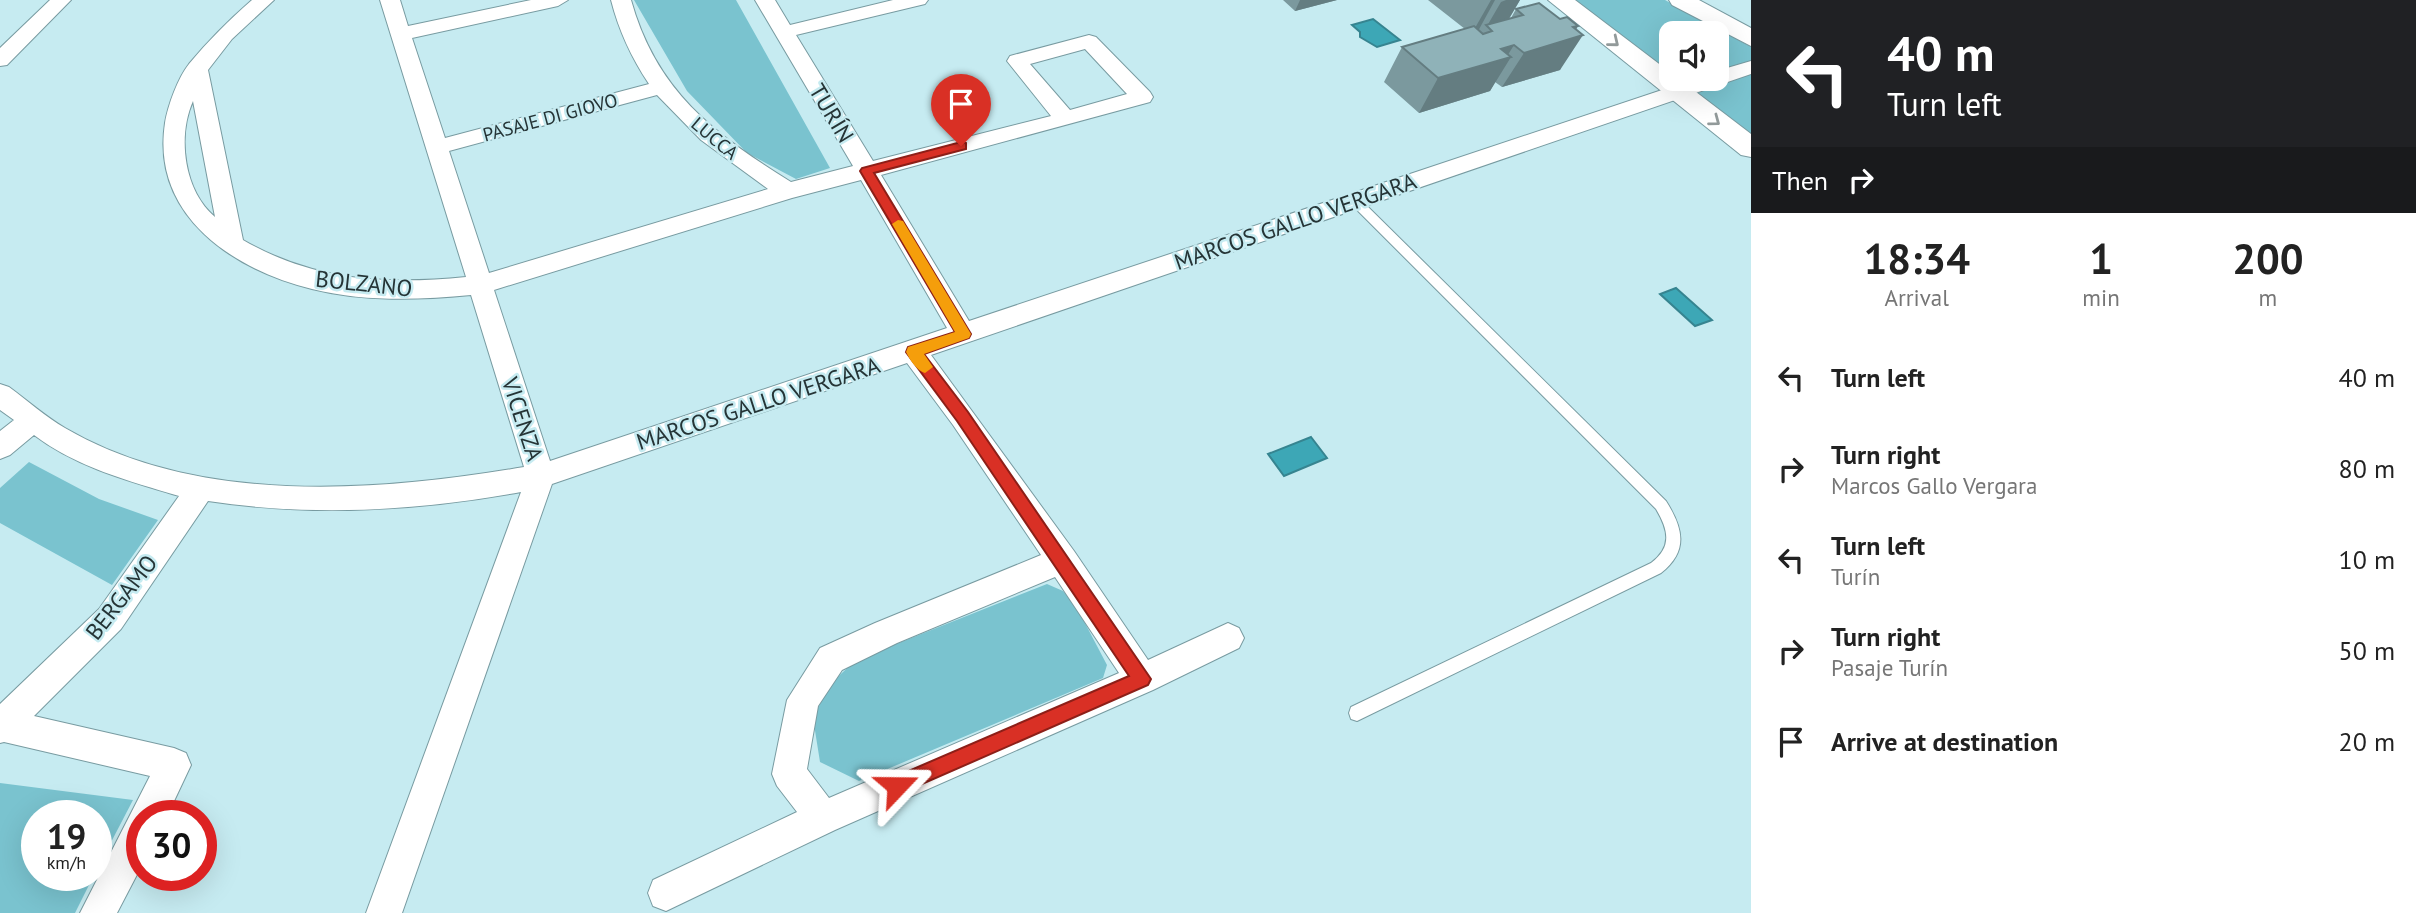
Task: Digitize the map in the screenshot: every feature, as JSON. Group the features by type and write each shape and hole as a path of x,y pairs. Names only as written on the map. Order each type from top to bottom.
{"street":[{"path":"0,61 61,0"},
{"name":"BOLZANO","path":"264,0 228,29 197,68 179,103 174,121 173,159 177,178 197,214 232,245 258,260 289,272 359,288 412,290 481,285 789,191"},
{"name":"VICENZA","path":"384,913 541,476 390,0"},
{"path":"401,34 558,0"},
{"name":"LUCCA","path":"621,0 637,47 662,87 681,109 728,151 789,191"},
{"name":"TURÍN","path":"765,0 964,334"},
{"path":"784,32 918,0"},
{"path":"1560,0 1751,148"},
{"path":"1681,0 1751,38"},
{"path":"789,191 1065,120 1142,97 1089,41 1017,61 1065,120"},
{"name":"MARCOS GALLO VERGARA","path":"0,395 33,421 108,461 152,476 201,488 268,497 366,501 448,493 541,476 1751,67"},
{"path":"197,68 232,245"},
{"name":"PASAJE DI GIOVO","path":"437,147 662,87"},
{"path":"913,352 963,417 1142,679"},
{"path":"0,447 33,421"},
{"name":"BERGAMO","path":"1,726 110,619 201,488"},
{"path":"823,818 789,774 803,700 831,659 886,633 1063,560"},
{"path":"666,893 823,818 1142,679 1228,638"},
{"path":"1,726 174,765 156,800"},
{"path":"98,913 126,859"}],"lane":[{"path":"1356,202 1661,505 1672,525 1675,545 1665,562 1657,568 1357,713"}],"shaded area":[{"path":"634,0 736,0 830,168 796,179 747,153 687,91"},
{"path":"1570,0 1665,0 1703,21 1659,21 1659,70"},
{"path":"1373,19 1400,40 1377,47 1360,37 1360,32 1352,25"},
{"path":"1729,35 1751,47 1751,142 1686,91 1729,91"},
{"path":"1676,288 1712,320 1695,326 1660,294"},
{"path":"1311,437 1327,458 1284,476 1268,454"},
{"path":"29,462 99,499 158,520 112,585 0,523 0,488"},
{"path":"1047,584 1063,591 1076,606 1107,665 1103,678 859,781 820,762 813,718 830,684 856,660"},
{"path":"0,783 133,800 126,800 126,813 112,840 112,800 21,800 21,891 86,891 75,913 0,913"}],"building":[{"path":"1539,3 1560,19 1567,17 1578,26 1573,27 1583,35 1524,53 1514,45 1501,49 1511,57 1438,78 1402,47 1474,26 1483,34 1492,31 1486,25 1523,15 1516,9"}],"slow traffic":[{"path":"898,224 964,334 913,352 925,367"}],"route":[{"path":"897,786 1142,679 963,417 913,352 964,334 866,171 961,146"}]}
